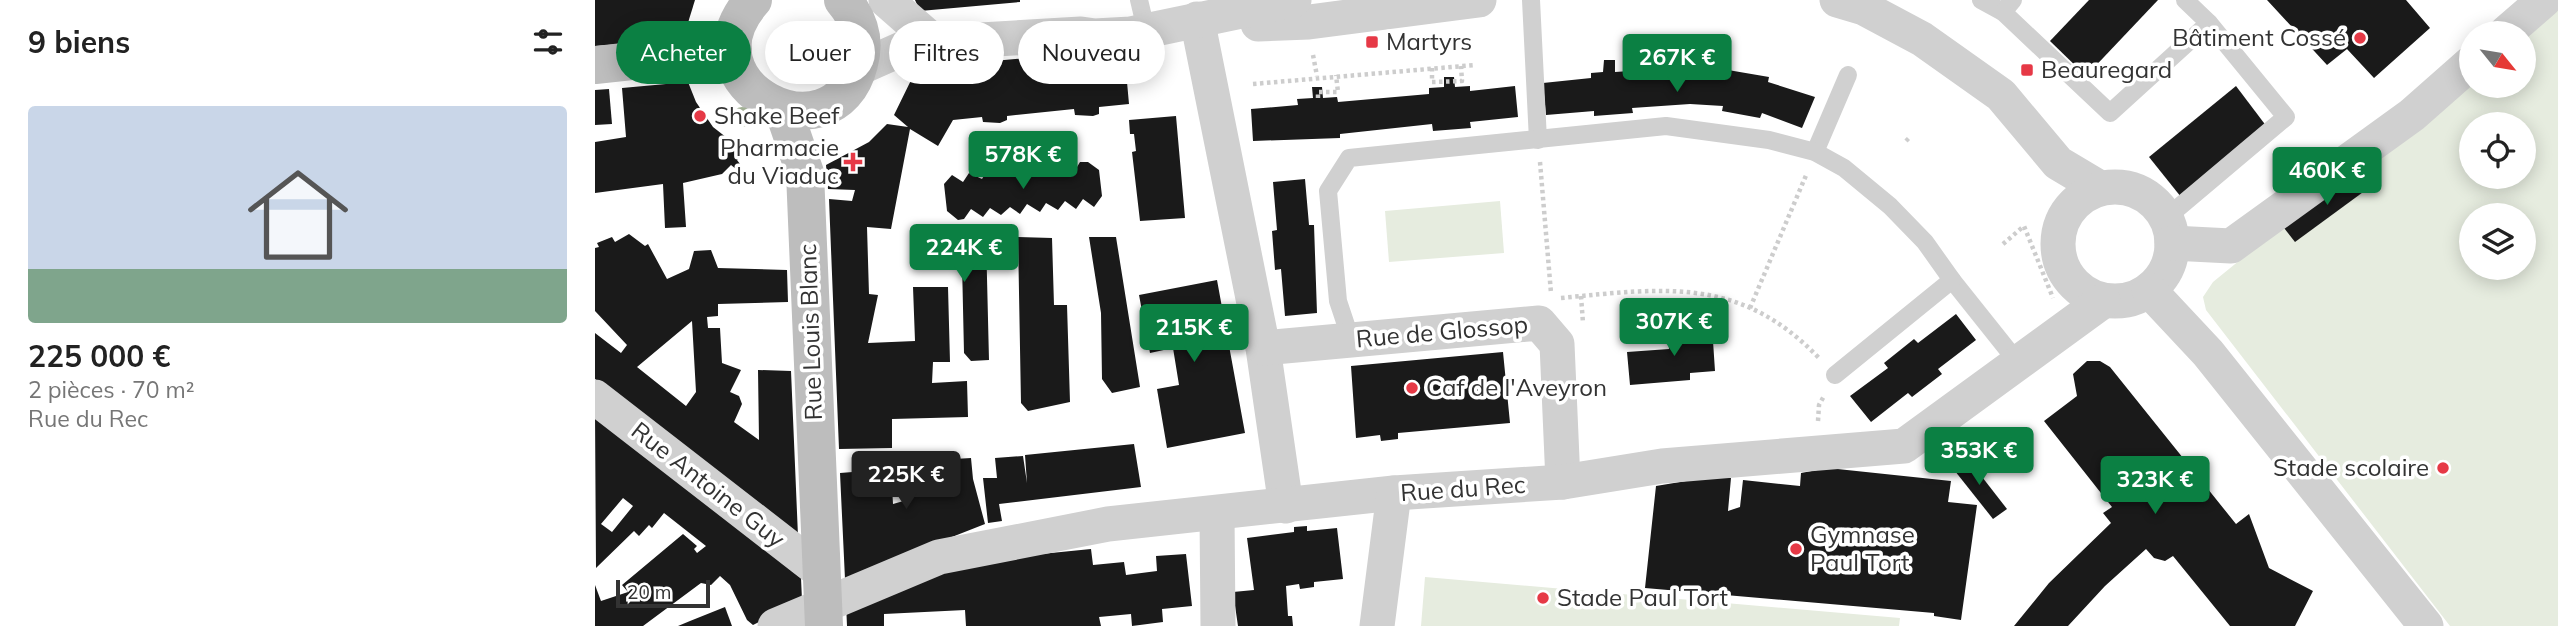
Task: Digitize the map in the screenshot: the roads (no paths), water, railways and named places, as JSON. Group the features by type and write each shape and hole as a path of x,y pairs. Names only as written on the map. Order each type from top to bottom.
{"main road":[{"path":"739,21 753,0"},
{"path":"595,65 616,63"},
{"path":"746,84 767,103 783,109 810,110 824,106 851,84"},
{"name":"Rue Louis Blanc","path":"804,164 824,106"},
{"name":"Rue Louis Blanc","path":"783,109 804,164 823,602"}],"street":[{"path":"1004,38 1131,34 1172,17 1294,0"},
{"path":"1172,17 1222,25 1308,22 1479,0"},
{"path":"2511,21 2544,0"},
{"path":"1856,3 1922,39 2001,95 2058,163 2100,188"},
{"path":"861,5 889,22"},
{"path":"1172,17 1263,348 1286,506"},
{"path":"2169,230 2231,246 2412,115 2459,74"},
{"path":"2058,163 2066,214"},
{"path":"2116,186 2145,195 2169,230 2170,261 2161,277 2149,290 2119,302 2085,294 2071,282 2061,266 2057,248 2059,230 2066,214 2075,202 2100,188 2116,186"},
{"path":"2069,324 2071,282"},
{"path":"2149,290 2208,353 2426,626"},
{"name":"Rue du Rec","path":"775,626 823,602 939,557 1108,524 1394,493 1563,482 1662,466 1904,446 2103,300"},
{"name":"Rue de Glossop","path":"1263,348 1539,323 1557,344 1563,482"},
{"name":"Rue Antoine Guy","path":"595,397 823,602"},
{"path":"1377,626 1394,493"},
{"path":"1217,514 1218,626"}],"lane":[{"path":"1531,0 1538,140"},
{"path":"1981,0 2008,6 2110,113 2209,23"},
{"path":"2169,230 2287,117 2209,23 2185,0"},
{"path":"1815,152 1848,75"},
{"path":"1351,340 1338,301 1328,191 1349,158 1665,126 1721,132 1815,152 1844,168 1890,206 1925,242 2019,364"},
{"path":"1835,375 1952,280"}],"place":[{"name":"Bâtiment Cossé","path":"2360,38"},
{"name":"Martyrs","path":"1372,42"},
{"name":"Beauregard","path":"2027,70"},
{"name":"Shake Beef","path":"700,116"},
{"name":"Pharmacie du Viaduc","path":"853,162"},
{"name":"Caf de l'Aveyron","path":"1412,388"},
{"name":"Stade scolaire","path":"2443,468"},
{"name":"Gymnase Paul Tort","path":"1796,549"},
{"name":"Stade Paul Tort","path":"1543,598"}]}
